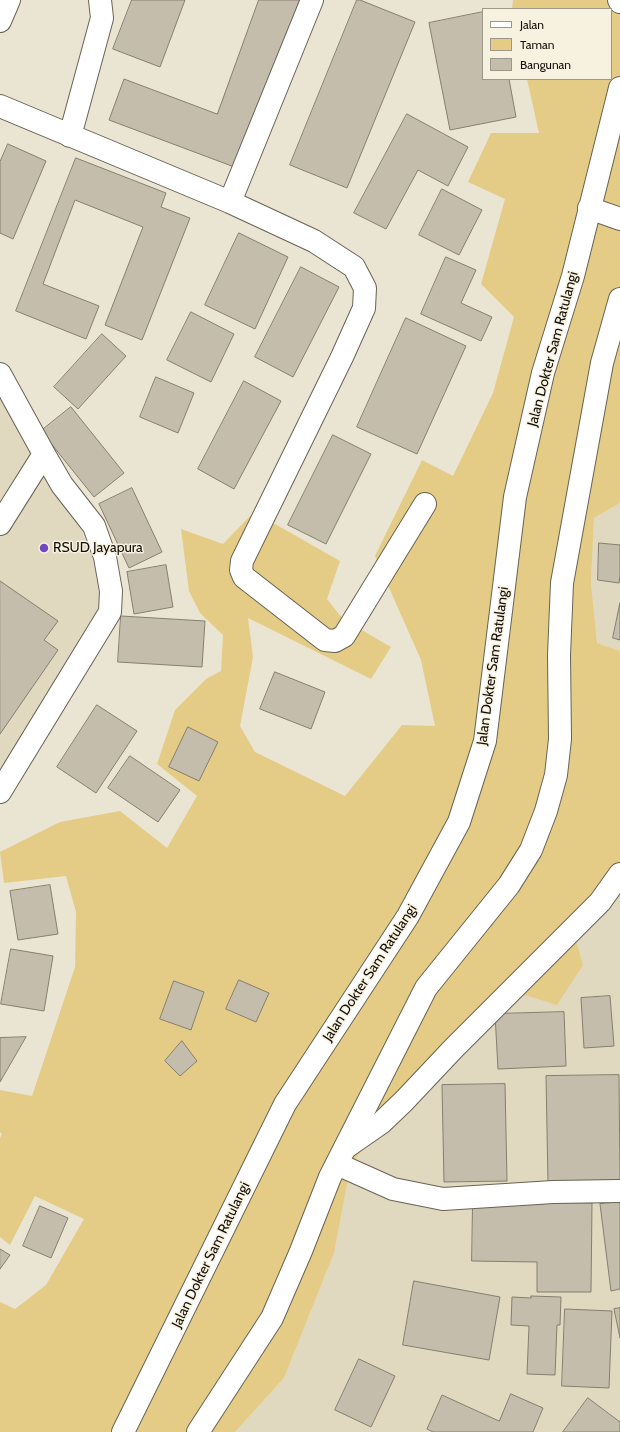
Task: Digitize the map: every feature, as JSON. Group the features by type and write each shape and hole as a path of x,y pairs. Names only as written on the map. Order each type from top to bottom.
{"main road":[{"path":"0,21 9,0"},
{"path":"70,136 102,18 100,0"},
{"path":"230,202 312,0"},
{"name":"Jalan Dokter Sam Ratulangi","path":"123,1432 286,1104 408,916 459,822 486,741 515,498 543,373 573,276 620,88"},
{"path":"0,106 230,202 321,245 354,267 365,288 364,308 342,358 242,562 241,570 244,577 325,640 335,641 344,636 425,504"},
{"path":"590,208 620,219"},
{"path":"198,1432 272,1318 301,1251 330,1177 426,988 509,885 530,850 546,812 556,775 560,739 559,655 562,583 602,363 620,299"},
{"path":"0,374 62,485 94,526 105,556 111,591 110,612 0,792"},
{"path":"0,524 44,454"},
{"path":"341,1156 381,1123 404,1101 464,1038 600,902 620,874"},
{"path":"341,1156 393,1189 443,1199 553,1192 620,1191"}],"shaded area":[{"name":"RSUD Jayapura","path":"0,396 70,503 107,593 84,673 0,768"},
{"path":"620,503 620,651 597,643 591,583 594,518"},
{"path":"620,862 620,1432 235,1432 284,1378 334,1253 351,1164 470,1022 571,923"}],"green space":[{"path":"513,0 620,0 620,503 594,518 591,583 597,643 620,651 620,862 571,923 583,965 557,1005 515,992 470,1022 351,1164 334,1253 284,1378 235,1432 0,1432 0,1302 15,1309 46,1285 84,1219 35,1196 10,1245 0,1237 0,1138 2,1134 0,1132 0,1090 32,1096 75,967 76,912 66,876 4,883 0,852 60,822 120,811 167,848 197,796 157,764 175,710 206,679 221,671 223,635 200,613 189,591 181,529 223,544 254,512 340,561 327,599 343,619 391,647 371,679 248,618 253,657 240,726 255,752 345,796 402,725 435,726 421,660 375,556 422,460 453,476 493,393 514,317 481,284 505,199 468,182 491,133 539,133 527,80 612,80 612,8 512,8"}],"building":[{"path":"132,0 185,0 160,67 113,49"},
{"path":"259,0 300,0 237,168 109,120 124,79 217,114"},
{"path":"357,0 415,22 347,188 290,165"},
{"path":"482,12 482,80 509,80 516,117 450,130 429,23"},
{"path":"407,114 468,147 448,186 418,170 386,229 354,213"},
{"path":"8,144 46,161 13,239 0,233 0,162"},
{"path":"76,158 166,193 161,207 190,218 142,340 105,325 143,227 75,200 43,284 99,306 86,339 16,311"},
{"path":"442,189 482,210 459,255 419,235"},
{"path":"239,233 288,257 255,329 205,305"},
{"path":"446,257 476,270 461,303 492,317 481,341 421,314"},
{"path":"301,267 339,287 293,377 255,357"},
{"path":"191,312 234,334 211,382 167,360"},
{"path":"406,318 466,346 417,454 357,427"},
{"path":"102,334 126,356 78,409 54,387"},
{"path":"156,377 194,393 178,433 140,417"},
{"path":"244,381 281,401 234,489 198,469"},
{"path":"71,407 124,473 94,497 41,431"},
{"path":"333,435 371,454 326,544 288,525"},
{"path":"132,488 162,552 129,568 99,504"},
{"path":"599,543 620,545 619,583 598,580"},
{"path":"166,565 173,607 134,614 127,572"},
{"path":"0,581 58,621 44,640 58,650 0,734"},
{"path":"620,603 620,640 613,638"},
{"path":"121,616 205,621 202,667 118,662"},
{"path":"275,672 325,692 311,729 260,709"},
{"path":"97,705 137,731 96,793 57,767"},
{"path":"188,727 218,742 199,781 169,767"},
{"path":"130,756 180,790 158,822 108,788"},
{"path":"50,885 58,934 18,940 10,891"},
{"path":"11,949 53,956 44,1011 1,1004"},
{"path":"239,980 269,993 256,1022 226,1009"},
{"path":"174,981 204,992 191,1030 160,1019"},
{"path":"610,996 614,1046 584,1048 581,998"},
{"path":"564,1012 566,1066 498,1069 495,1014"},
{"path":"26,1037 0,1082 0,1038"},
{"path":"182,1041 197,1061 180,1076 165,1061"},
{"path":"619,1075 620,1182 548,1183 546,1076"},
{"path":"505,1084 507,1181 444,1182 442,1085"},
{"path":"473,1201 592,1203 591,1292 537,1292 537,1262 472,1261"},
{"path":"620,1202 620,1289 611,1291 600,1204"},
{"path":"40,1206 68,1218 51,1258 23,1246"},
{"path":"0,1249 10,1255 0,1269"},
{"path":"414,1281 500,1297 489,1360 403,1345"},
{"path":"531,1296 561,1297 560,1325 557,1325 555,1375 527,1374 529,1326 511,1325 512,1297 531,1298"},
{"path":"620,1308 620,1338 614,1309"},
{"path":"565,1309 612,1311 609,1388 562,1386"},
{"path":"359,1359 395,1376 371,1427 335,1410"},
{"path":"511,1394 543,1408 533,1432 433,1432 427,1429 442,1395 499,1421"},
{"path":"588,1398 620,1422 620,1432 563,1432"}],"place":[{"name":"RSUD Jayapura","path":"44,548"}]}
